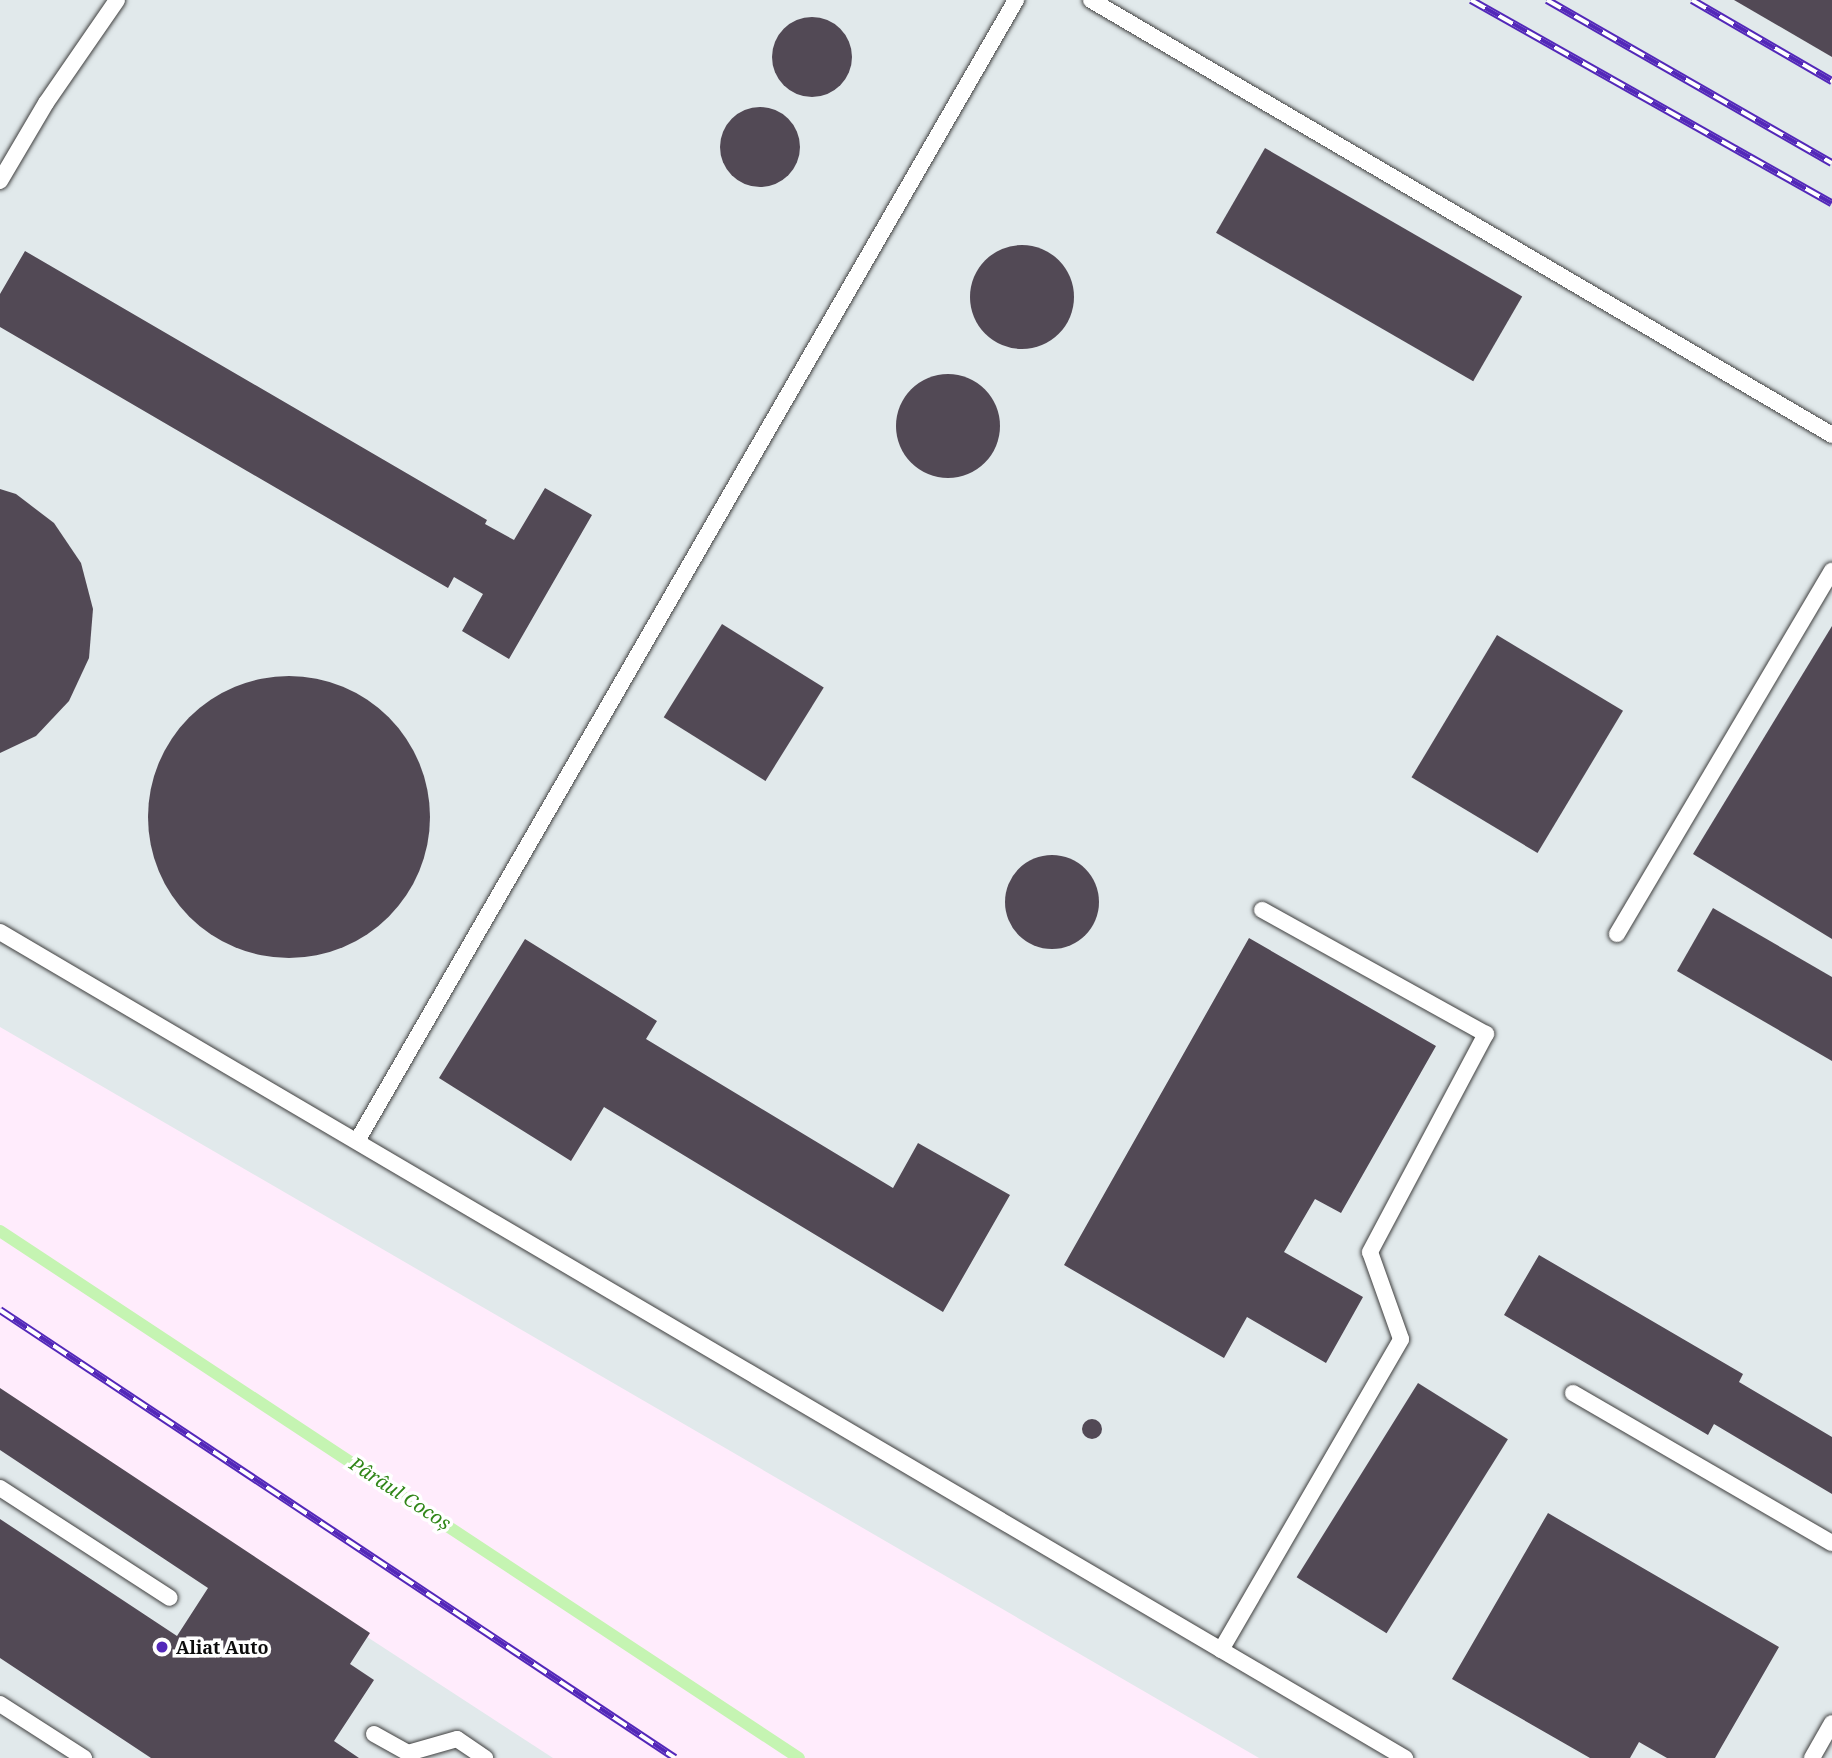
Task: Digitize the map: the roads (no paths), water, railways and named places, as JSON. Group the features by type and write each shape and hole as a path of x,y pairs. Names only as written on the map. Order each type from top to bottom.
{"lane":[{"path":"0,181 46,103 117,0"},
{"path":"357,1142 1016,0"},
{"path":"1091,0 1832,435"},
{"path":"1617,934 1832,571"},
{"path":"1221,1650 1401,1339 1370,1252 1486,1034 1262,910"},
{"path":"0,932 1405,1758"},
{"path":"1573,1393 1832,1543"},
{"path":"0,1488 170,1598"},
{"path":"0,1704 84,1758"},
{"path":"1812,1758 1832,1723"},
{"path":"374,1734 408,1753 457,1739 485,1758"}],"waterway":[{"name":"Pârâul Cocoș","path":"0,1231 799,1758"}],"railway":[{"path":"1471,0 1832,203"},
{"path":"1547,0 1832,163"},
{"path":"1692,0 1832,81"},
{"path":"0,1310 675,1758"}],"place":[{"name":"Aliat Auto","path":"162,1647"}]}
